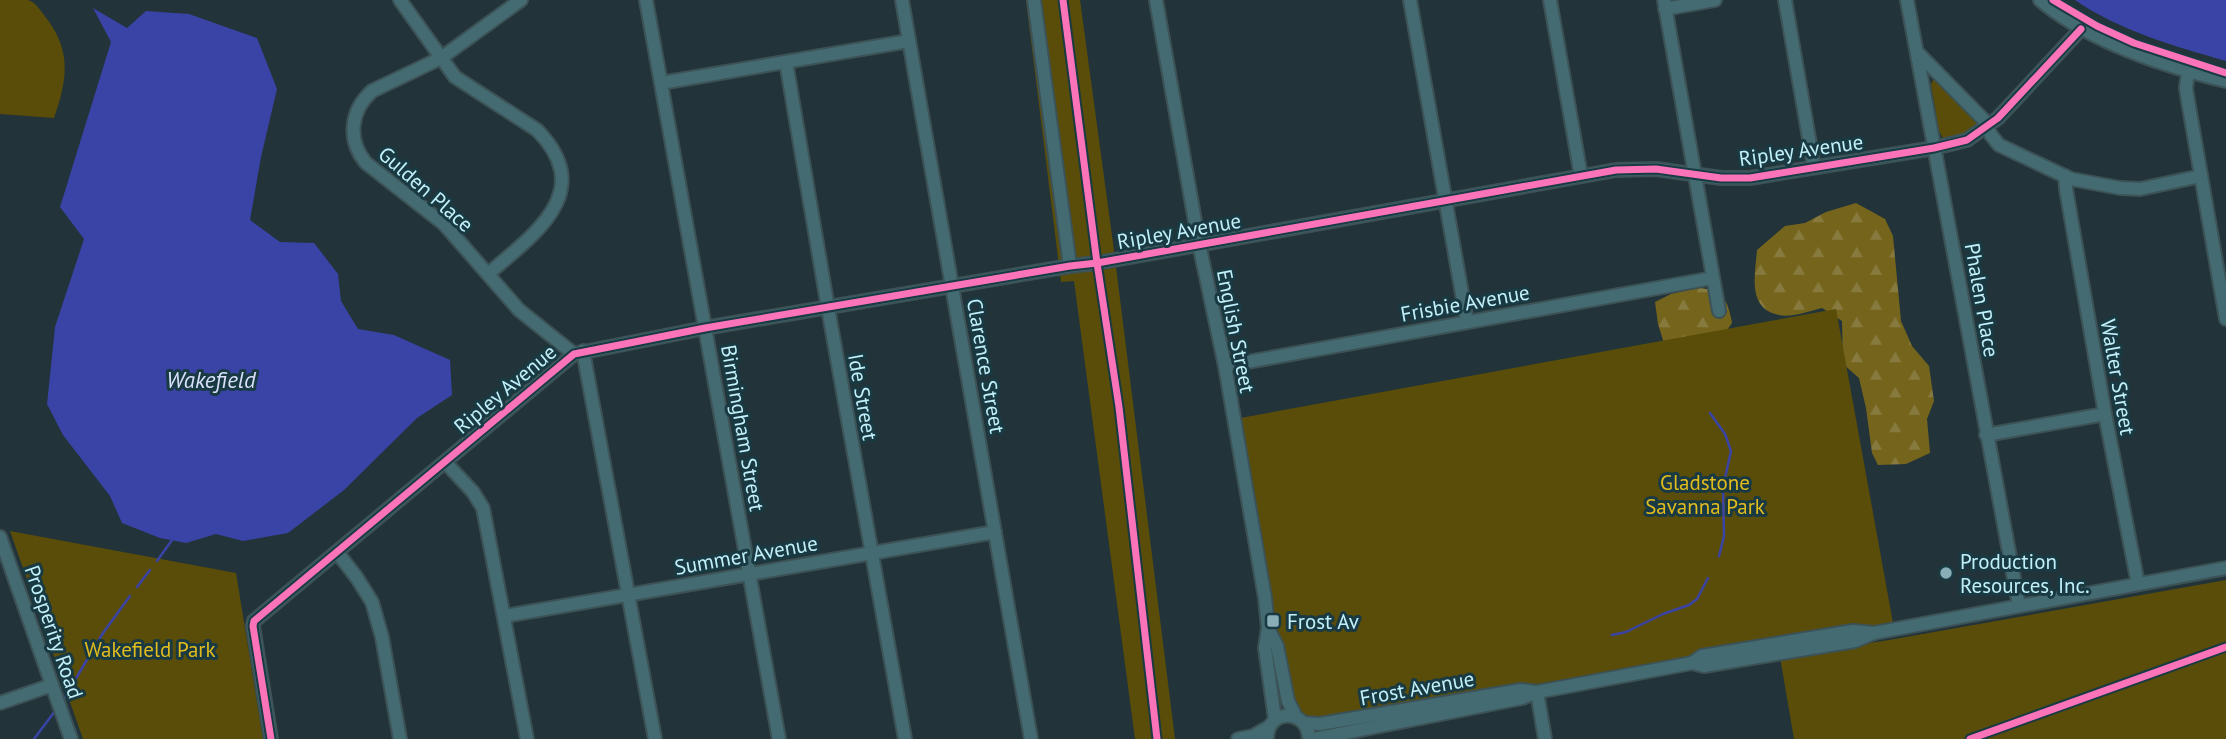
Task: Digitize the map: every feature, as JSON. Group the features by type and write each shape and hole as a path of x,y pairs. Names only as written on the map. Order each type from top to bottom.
{"street":[{"path":"400,0 455,77 537,130 551,146 559,169 560,190 548,220 488,275"},
{"name":"Gulden Place","path":"521,0 441,58 380,87 366,97 356,113 354,139 356,148 366,163 444,224 519,310 579,352"},
{"name":"Birmingham Street","path":"646,0 779,739"},
{"name":"Clarence Street","path":"902,0 1031,739"},
{"path":"1034,0 1070,266"},
{"name":"English Street","path":"1156,0 1265,598 1270,728"},
{"path":"1410,0 1466,322"},
{"path":"1550,0 1581,176"},
{"path":"1715,0 1664,4 1719,312"},
{"path":"1784,0 1814,167"},
{"name":"Phalen Place","path":"1907,0 2019,606"},
{"path":"2040,0 2081,29 2188,72 2226,81"},
{"name":"Ripley Avenue","path":"271,739 254,621 579,352 828,307 1070,266 1097,264 1616,170 1656,169 1721,178 1750,178 1934,148 1967,140 1987,126 2081,29"},
{"path":"661,83 909,41"},
{"path":"1917,52 1983,119 1999,145 2065,176 2087,183 2140,189 2201,176"},
{"name":"Ide Street","path":"786,62 905,739"},
{"path":"2188,72 2186,88 2226,319"},
{"name":"Walter Street","path":"2065,176 2105,414 2138,584"},
{"name":"Frisbie Avenue","path":"1224,366 1713,278"},
{"path":"579,352 654,739"},
{"path":"1986,435 2105,414"},
{"path":"445,462 473,492 483,508 527,739"},
{"name":"Summer Avenue","path":"504,616 995,531"},
{"name":"Prosperity Road","path":"0,537 71,739"},
{"path":"337,552 372,602 382,637 400,739"},
{"name":"Frost Avenue","path":"1311,739 1692,663 1704,666 1855,641 1874,632 2226,568"},
{"name":"English Street","path":"1268,628 1277,646 1288,701 1311,739"},
{"path":"0,703 52,685"},
{"name":"Frost Avenue","path":"1270,728 1289,715 1320,724 1521,690 1537,692"},
{"path":"1537,692 1545,739"},
{"path":"1238,739 1270,728"}],"green space":[{"path":"0,0 31,1 55,31 64,55 65,67 62,92 54,118 0,114"},
{"path":"1026,0 1080,0 1175,739 1135,739 1074,281 1061,282"},
{"path":"1933,80 1938,80 1980,122 1980,127 1967,134 1944,140 1939,131 1931,84"},
{"path":"1856,203 1885,219 1893,236 1901,321 1912,346 1929,366 1934,401 1927,419 1930,453 1906,464 1878,465 1872,453 1859,378 1843,364 1842,321 1822,308 1789,316 1769,312 1762,306 1755,290 1757,250 1785,226 1805,223 1826,212"},
{"path":"1698,288 1713,291 1723,298 1729,308 1732,323 1722,337 1667,353 1658,324 1655,302 1671,294"},
{"name":"Gladstone Savanna Park","path":"1836,309 1893,623 1293,726 1235,419"},
{"name":"Wakefield Park","path":"10,531 236,573 263,739 83,739"},
{"path":"2226,580 2226,739 1794,739 1780,657"}],"water":[{"path":"2075,0 2226,0 2226,61 2129,29"},
{"name":"Wakefield","path":"93,8 127,28 146,11 189,14 257,38 277,89 250,220 280,242 314,243 338,274 341,301 358,329 394,335 450,360 452,395 417,418 344,490 288,533 243,541 216,534 186,543 160,538 122,523 110,496 63,435 47,404 55,327 84,239 60,207 111,42"}],"waterway":[{"path":"1710,413 1725,434 1731,451 1723,487 1724,536 1719,556"},
{"path":"157,561 172,540"},
{"path":"137,587 150,570"},
{"path":"1612,635 1626,632 1689,605 1697,599 1708,578"},
{"path":"63,700 103,633 130,596"},
{"path":"34,739 55,711"}],"cycle path":[{"path":"1063,0 1097,263 1119,407 1157,739"},
{"path":"2053,0 2097,26 2134,43 2226,73"},
{"path":"271,739 254,621 574,354 705,328 1097,263 1616,170 1656,169 1721,178 1750,178 1934,148 1967,140 1998,118 2081,29"},
{"path":"1970,739 2226,647"}],"place":[{"name":"Production Resources, Inc.","path":"1946,573"},
{"name":"Frost Av","path":"1273,621"}]}
